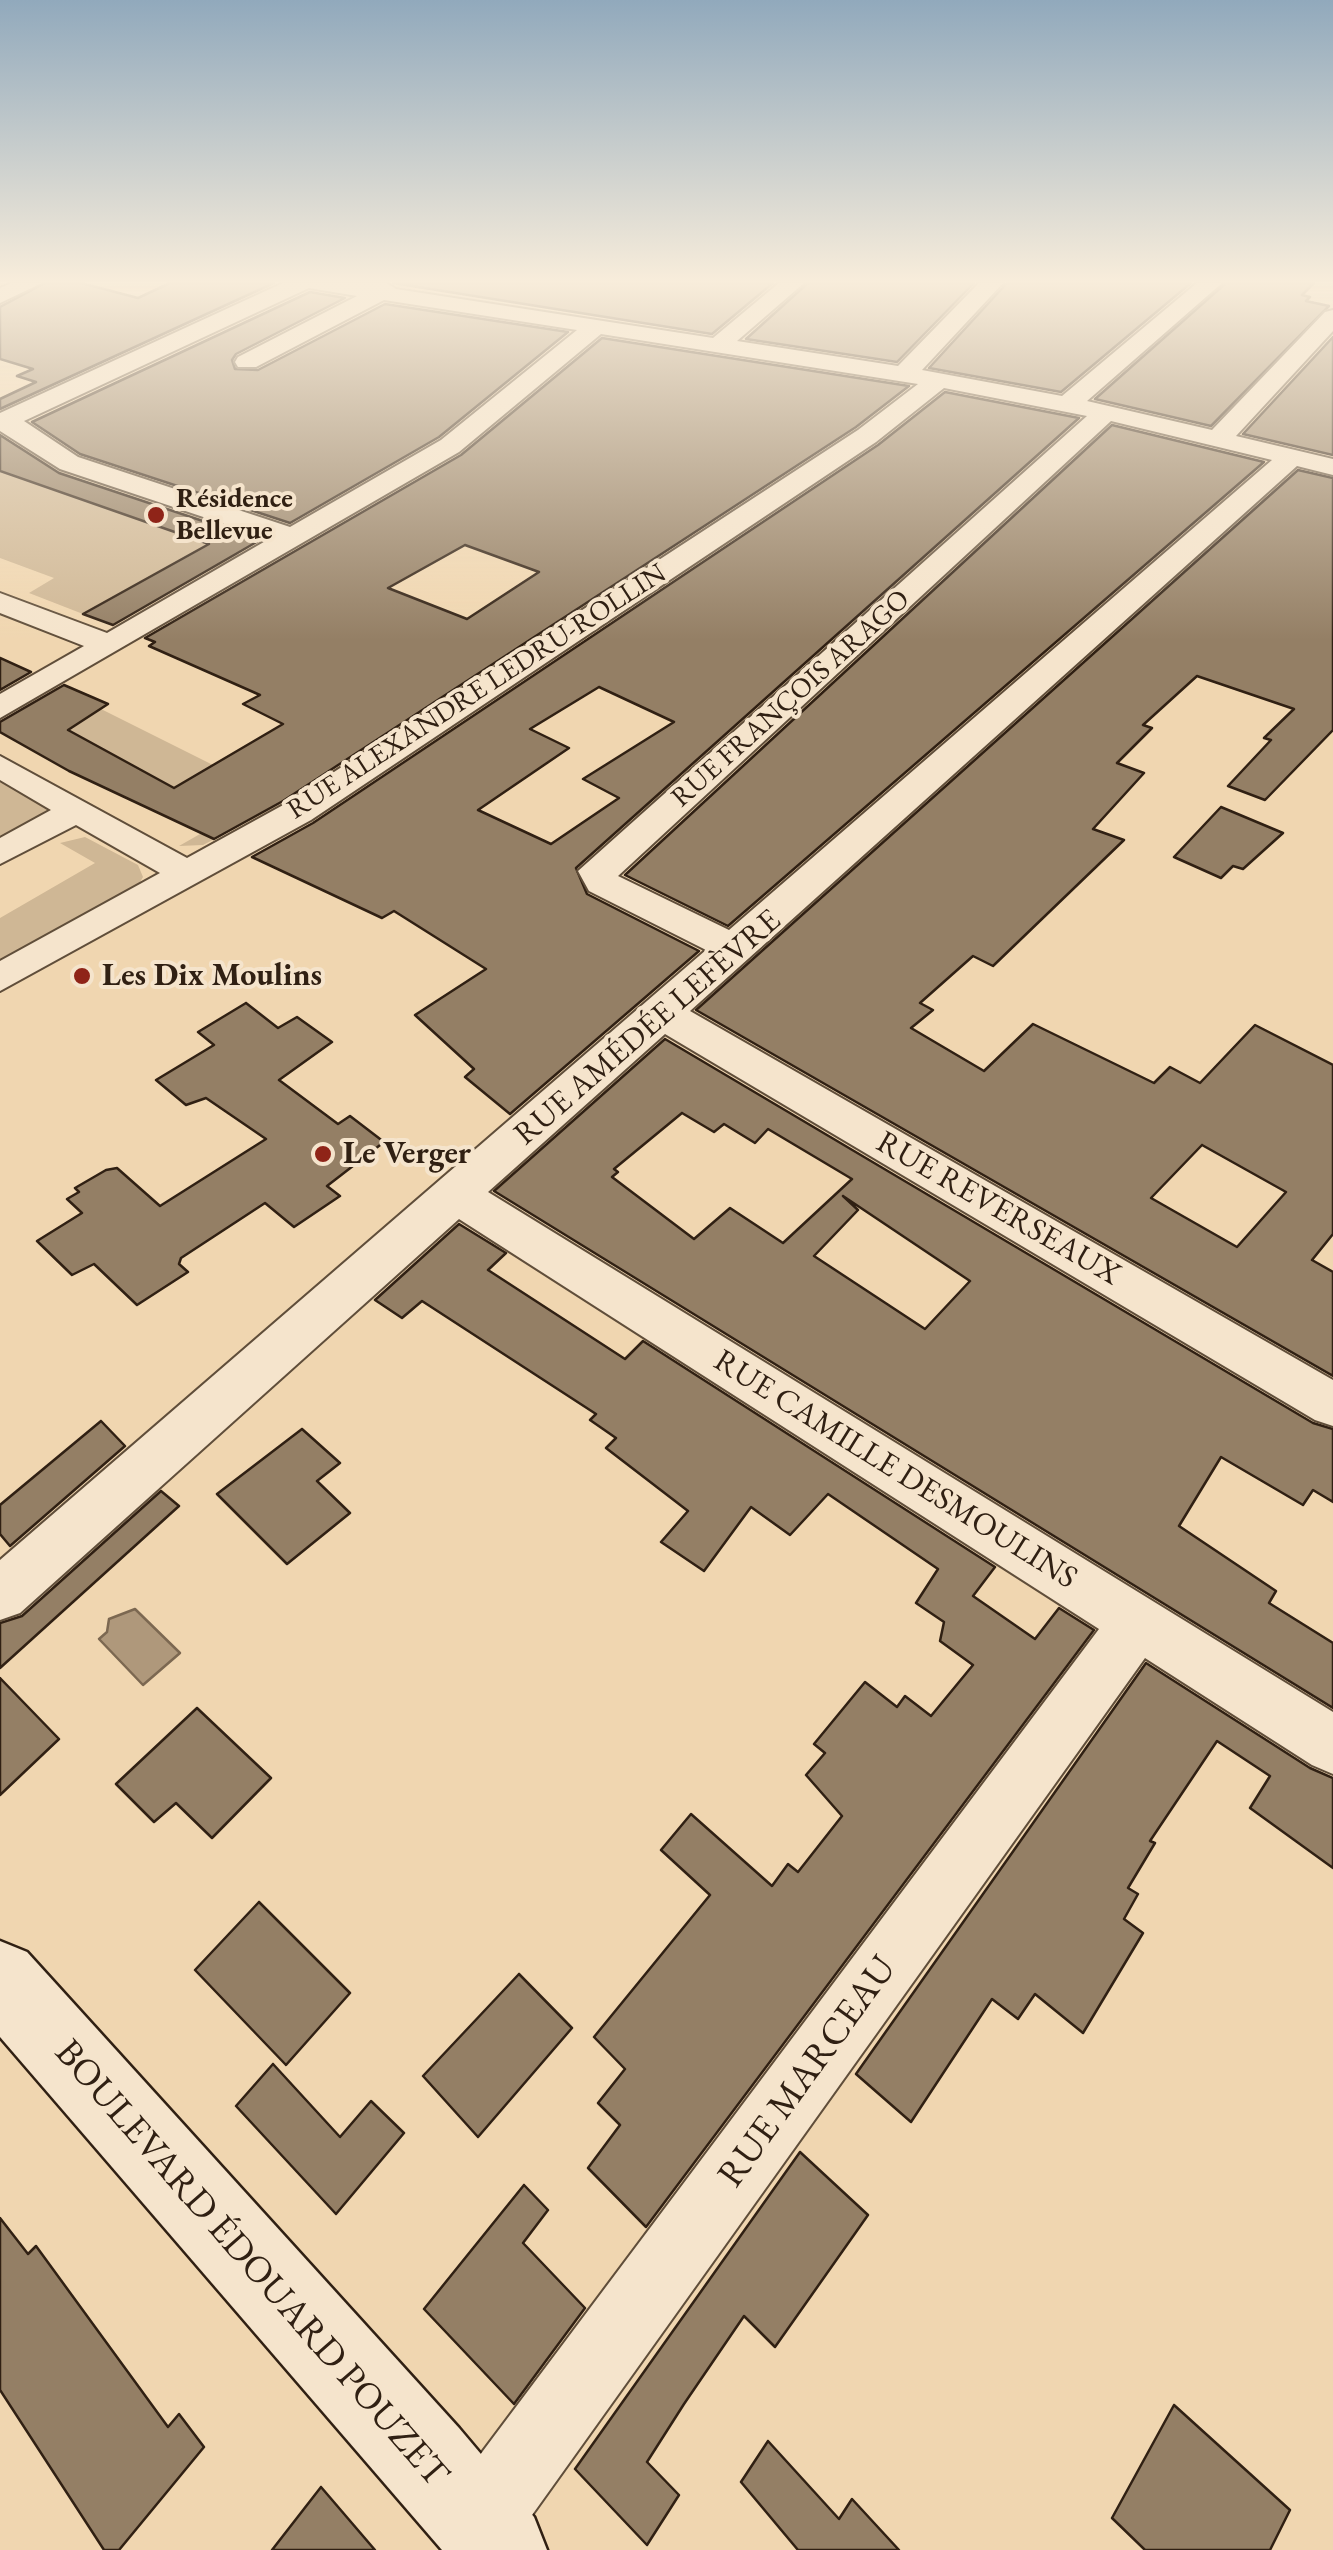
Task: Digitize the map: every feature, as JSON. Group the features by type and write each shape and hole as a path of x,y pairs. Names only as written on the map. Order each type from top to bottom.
{"street":[{"path":"3,422 46,402"},
{"path":"0,708 464,437 506,402"},
{"name":"RUE ALEXANDRE LEDRU-ROLLIN","path":"0,978 298,812 854,445 910,402"},
{"path":"1057,402 1333,467"},
{"path":"1218,438 1252,402"},
{"name":"RUE FRANÇOIS ARAGO","path":"737,950 602,883 597,871 759,730 1106,412"},
{"path":"3,422 69,463 291,537"},
{"name":"RUE AMÉDÉE LEFÈVRE","path":"0,1595 737,950 1292,457"},
{"path":"0,602 107,644"},
{"path":"0,766 186,873"},
{"path":"0,853 77,810"},
{"name":"RUE REVERSEAUX","path":"663,1014 1333,1405"},
{"name":"RUE CAMILLE DESMOULINS","path":"456,1196 1333,1746"},
{"name":"RUE MARCEAU","path":"490,2537 1138,1621"},
{"name":"BOULEVARD ÉDOUARD POUZET","path":"0,1979 490,2537"}],"shaded area":[{"path":"21,445 73,477 52,489 244,556 179,583 153,575 83,614 29,593 54,578 0,558 0,455"},
{"path":"57,687 288,801 203,845 179,846 221,822 71,732 60,732 18,709"},
{"path":"0,776 49,808 0,844"},
{"path":"85,837 138,865 143,877 139,884 0,961 0,918 95,863 60,843"},
{"path":"135,1609 180,1653 143,1685 99,1639 107,1632 109,1619"}],"building":[{"path":"75,402 482,402 439,437 290,523 80,454 32,422"},
{"path":"525,402 888,402 856,427 283,801 214,839 69,771 0,732 0,722 64,685 108,704 68,730 174,788 283,724 243,704 260,695 149,646 155,642 145,638 461,455","holes":["465,545 539,572 467,619 388,588"]},
{"path":"932,402 997,402 1079,418 576,868 587,894 699,951 510,1114 465,1077 474,1069 415,1015 486,969 394,911 382,918 252,857 313,823 878,445","holes":["599,687 674,722 583,779 619,798 551,844 478,810 569,748 530,729"]},
{"path":"1108,402 1235,402 1211,426"},
{"path":"1273,402 1333,402 1333,455 1243,434"},
{"path":"1112,425 1264,462 728,926 625,875"},
{"path":"0,435 59,473 260,540 113,625 83,614 209,544 0,471"},
{"path":"1298,470 1333,478 1333,730 1265,800 1228,786 1271,740 1264,738 1294,709 1197,676 1143,725 1152,728 1117,763 1144,773 1093,829 1124,840 993,966 973,956 920,1003 933,1010 911,1028 984,1071 1033,1024 1154,1083 1170,1067 1200,1083 1255,1025 1333,1065 1333,1234 1312,1260 1333,1272 1333,1376 696,1010","holes":["1202,1145 1286,1192 1237,1247 1151,1198"]},
{"path":"0,658 31,672 0,690"},
{"path":"1221,807 1283,833 1243,869 1233,866 1221,878 1174,857"},
{"name":"Le Verger","path":"246,1003 278,1028 297,1017 332,1042 279,1080 338,1124 350,1116 384,1142 327,1186 340,1196 294,1227 265,1203 181,1258 179,1264 188,1272 137,1305 94,1264 72,1275 37,1241 82,1213 67,1199 79,1192 75,1188 117,1168 160,1206 266,1139 206,1098 186,1105 156,1080 214,1045 198,1032"},
{"path":"665,1039 1313,1423 1333,1429 1333,1502 1313,1490 1303,1505 1221,1457 1179,1526 1276,1591 1269,1603 1333,1643 1333,1708 494,1191","holes":["682,1113 714,1132 724,1124 755,1143 768,1129 852,1179 783,1243 730,1208 694,1239 612,1177 618,1172 614,1169","843,1196 970,1281 925,1329 814,1256 858,1210"]},
{"path":"459,1224 506,1253 488,1270 625,1359 643,1341 995,1567 973,1596 1035,1639 1059,1608 1094,1630 646,2227 588,2168 620,2125 598,2103 625,2069 594,2037 710,1895 661,1850 691,1814 772,1886 788,1864 798,1872 842,1816 806,1775 825,1753 814,1744 865,1682 897,1707 905,1696 931,1716 973,1665 940,1641 944,1622 916,1603 938,1569 828,1494 790,1535 751,1507 704,1571 661,1542 688,1511 606,1448 616,1438 590,1420 596,1414 422,1301 402,1318 375,1300"},
{"path":"101,1421 125,1446 10,1546 0,1534 0,1505"},
{"path":"302,1429 340,1463 317,1481 350,1513 287,1564 217,1494"},
{"path":"161,1491 179,1506 0,1668 0,1623 22,1616"},
{"path":"1146,1663 1310,1768 1333,1778 1333,1868 1250,1808 1270,1776 1217,1741 1150,1841 1155,1843 1128,1888 1138,1894 1124,1919 1143,1933 1083,2033 1035,1994 1018,2019 992,1999 911,2122 856,2074"},
{"path":"0,1678 59,1739 0,1795"},
{"path":"197,1708 271,1778 212,1838 176,1803 154,1822 116,1784"},
{"path":"259,1902 350,1993 286,2065 195,1970"},
{"path":"519,1974 572,2028 478,2137 423,2076"},
{"path":"273,2064 340,2137 371,2101 404,2133 336,2214 236,2106"},
{"path":"800,2152 868,2215 775,2347 744,2316 684,2404 647,2462 679,2495 647,2545 575,2469"},
{"path":"524,2185 548,2210 523,2243 585,2308 514,2404 424,2309"},
{"path":"0,2218 28,2254 36,2246 168,2427 179,2414 204,2447 119,2550 104,2550 0,2390"},
{"path":"1174,2405 1290,2510 1270,2550 1145,2550 1112,2518"},
{"path":"768,2441 839,2519 852,2499 899,2550 798,2550 741,2482"},
{"path":"321,2487 375,2550 272,2550"}],"place":[{"name":"Résidence Bellevue","path":"156,515"},
{"name":"Les Dix Moulins","path":"82,976"},
{"name":"Le Verger","path":"323,1154"}]}
